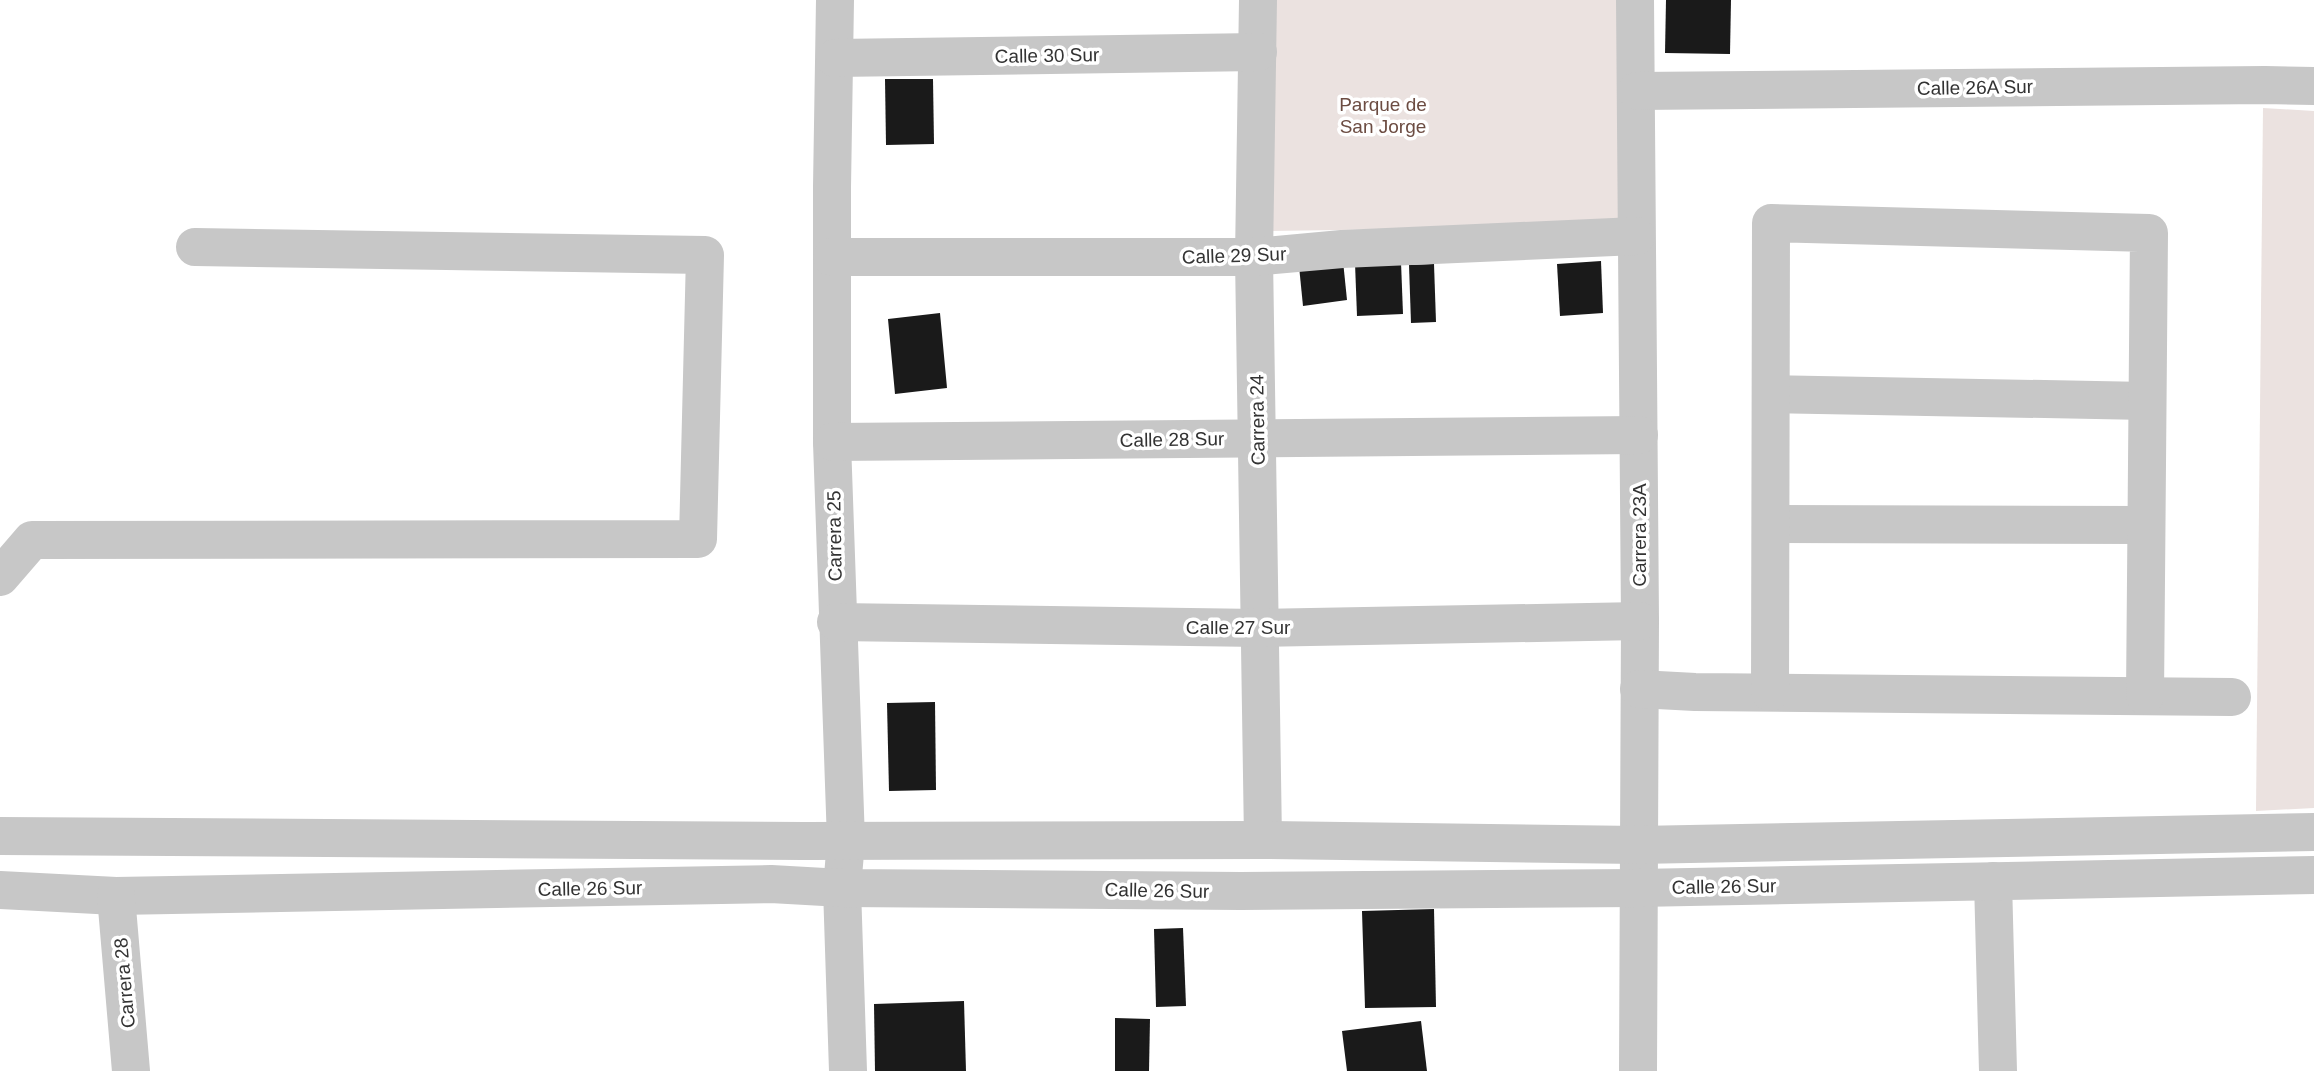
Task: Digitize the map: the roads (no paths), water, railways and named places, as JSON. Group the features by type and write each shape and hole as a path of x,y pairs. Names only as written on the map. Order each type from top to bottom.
{"street":[{"name":"Carrera 25","path":"835,0 832,442 836,622 846,841 842,888 848,1071"},
{"name":"Carrera 24","path":"1258,0 1254,257 1263,840"},
{"name":"Carrera 23A","path":"1634,0 1637,91 1640,621 1638,1071"},
{"name":"Calle 30 Sur","path":"835,58 1258,52"},
{"name":"Calle 26A Sur","path":"1637,91 2314,86"},
{"path":"1770,692 1771,223 2149,233 2145,696"},
{"name":"Calle 29 Sur","path":"832,257 1254,257 1342,249 1636,236"},
{"path":"0,577 16,535 698,539 705,255 195,247"},
{"path":"1771,394 2147,401"},
{"name":"Calle 28 Sur","path":"832,442 1639,435"},
{"path":"1771,524 2146,525"},
{"name":"Calle 27 Sur","path":"836,622 1259,628 1640,621"},
{"path":"1639,690 2232,697"},
{"path":"9,891 0,834 846,841 1263,840 1638,845 2314,832"},
{"name":"Calle 26 Sur","path":"9,891 116,896 771,884 842,888 1227,891 1638,888 2314,875"},
{"path":"1993,881 1998,1071"},
{"name":"Carrera 28","path":"116,896 131,1071"}],"park label":[{"name":"Parque de San Jorge","path":"1383,115"}]}
